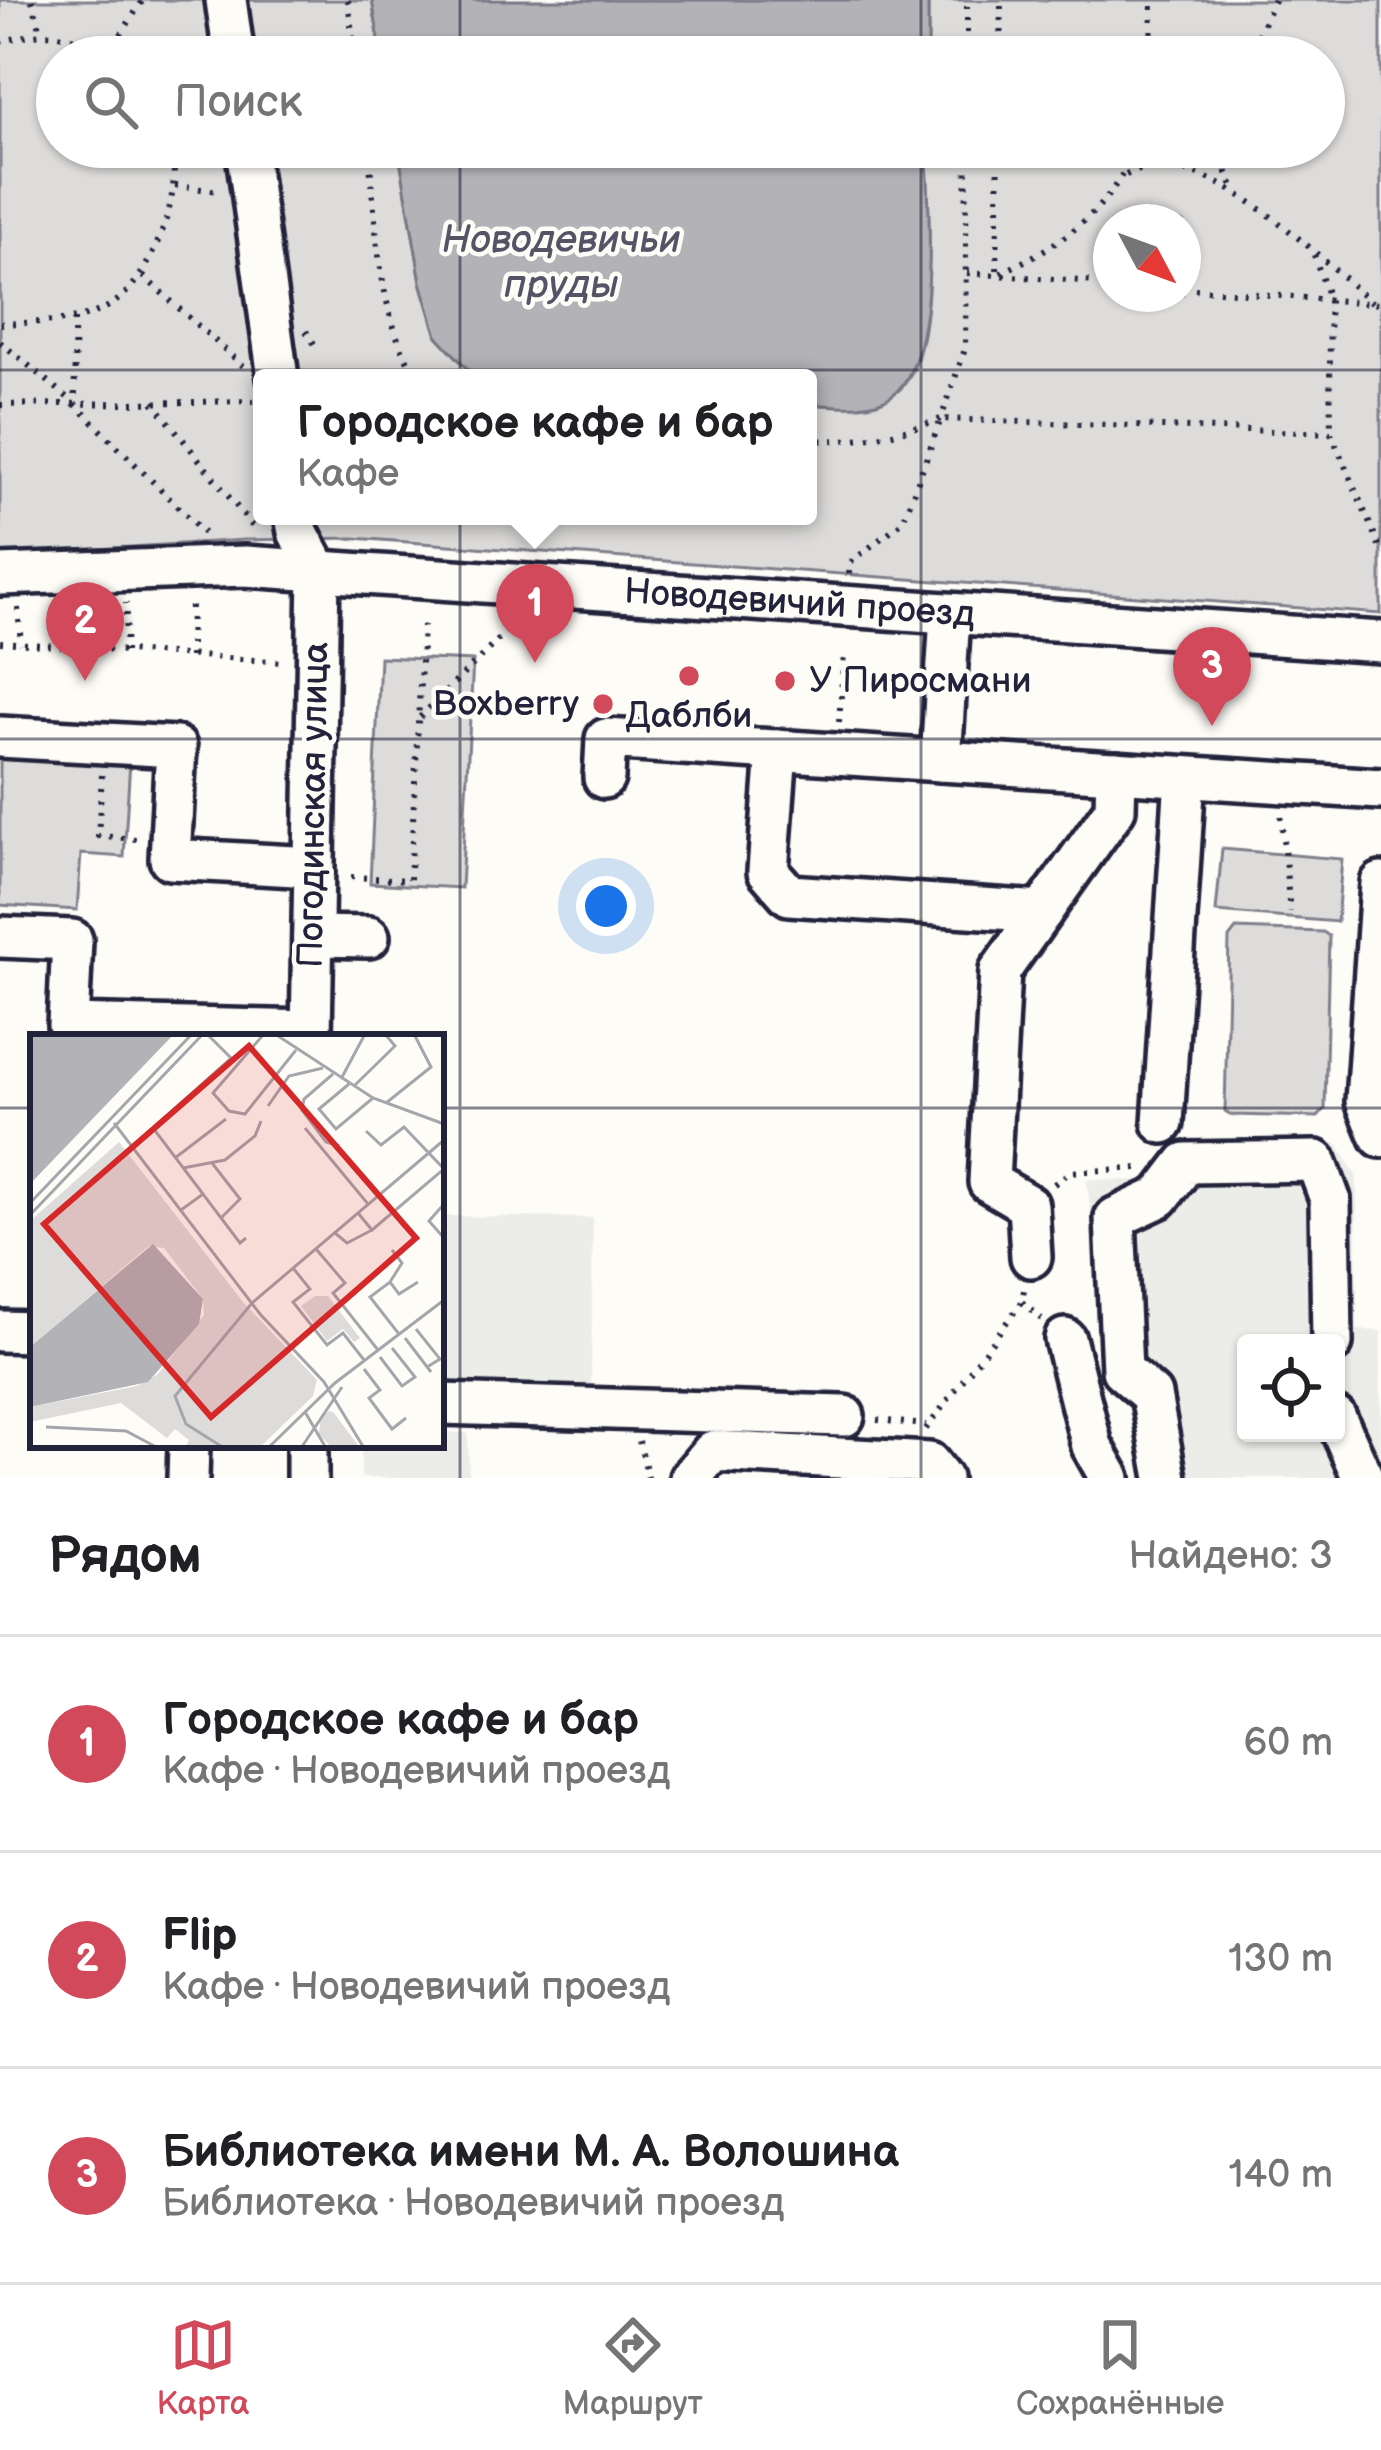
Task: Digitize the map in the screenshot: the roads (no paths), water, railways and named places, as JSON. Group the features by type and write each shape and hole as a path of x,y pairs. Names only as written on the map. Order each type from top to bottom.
{"street":[{"path":"226,0 230,36"},
{"path":"249,168 261,369"},
{"path":"297,525 319,572"},
{"name":"Новодевичий проезд","path":"9,591 245,566 1381,642"},
{"name":"Погодинская улица","path":"311,1034 313,937 332,872 319,572"},
{"path":"941,761 950,615"},
{"path":"0,737 176,747 170,859 332,872"},
{"path":"604,778 607,739 1381,789"},
{"path":"777,750 769,871 789,895 1042,912"},
{"path":"1031,1257 1028,1205 988,1182 1000,971 1115,809 1116,772"},
{"path":"1163,1123 1185,776"},
{"path":"1381,883 1366,1101 1381,1137"},
{"path":"0,937 71,940 68,1025 311,1034"},
{"path":"313,937 369,937"},
{"path":"1166,1478 1151,1396 1123,1370 1115,1218 1160,1197 1186,1163 1316,1161 1330,1199 1332,1334"},
{"path":"0,1330 30,1332"},
{"path":"1065,1339 1092,1446 1110,1478"},
{"path":"444,1404 844,1416"},
{"path":"1345,1438 1363,1478"},
{"path":"188,1478 189,1448"},
{"path":"690,1478 713,1451 929,1463 941,1478"}],"water":[{"path":"372,0 928,0 928,36 378,36"},
{"name":"Новодевичьи пруды","path":"402,168 927,168 924,325 916,359 902,385 873,404 817,404 817,369 468,369 437,336 421,282"}],"place":[{"name":"Городское кафе и бар","path":"535,663"},
{"name":"Даблби","path":"689,676"},
{"name":"Flip","path":"85,681"},
{"name":"У Пиросмани","path":"785,681"},
{"name":"Boxberry","path":"603,704"},
{"name":"Библиотека имени М. А. Волошина","path":"1212,726"}]}
